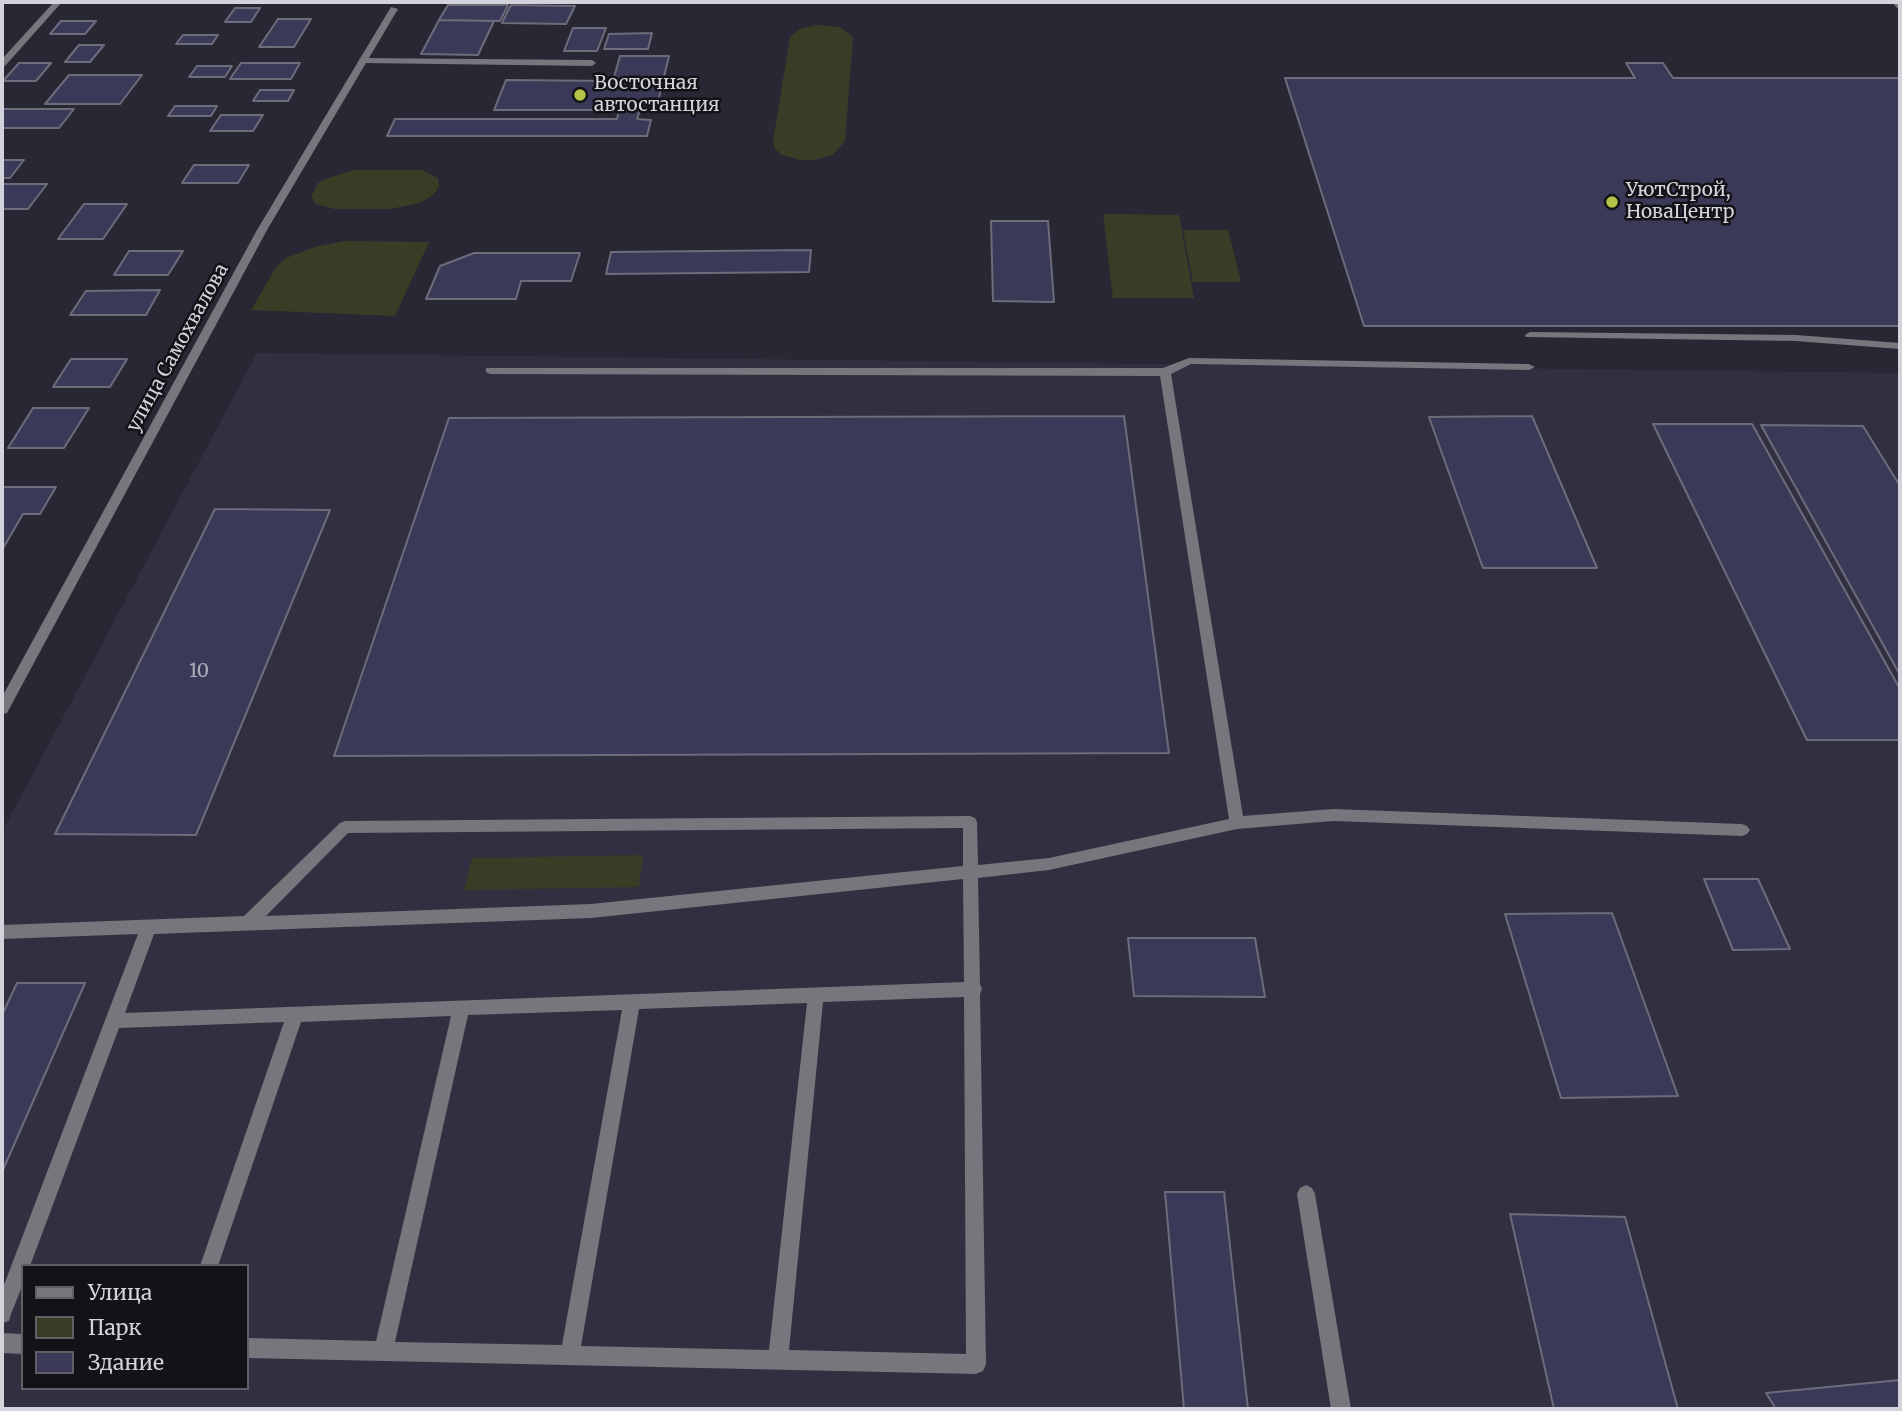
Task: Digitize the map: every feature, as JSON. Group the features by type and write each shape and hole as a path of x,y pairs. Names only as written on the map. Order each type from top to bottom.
{"street":[{"path":"2,64 58,2"},
{"path":"1896,2 1900,6"},
{"name":"улица Самохвалова","path":"2,709 262,230 394,9"},
{"path":"363,60 592,63"},
{"path":"1530,335 1796,338 1900,346"},
{"path":"491,370 1165,372 1189,361 1529,367"},
{"path":"1165,372 1237,823"},
{"path":"2,932 592,911 1049,864 1237,823 1333,815 1742,830"},
{"path":"248,923 345,827 970,822 973,872 976,1364 248,1348"},
{"path":"2,1314 149,927"},
{"path":"113,1021 974,989"},
{"path":"778,1360 816,994"},
{"path":"570,1355 632,1001"},
{"path":"383,1352 461,1008"},
{"path":"210,1264 295,1014"},
{"path":"1306,1194 1341,1409"},
{"path":"2,1343 21,1343"}],"shaded area":[{"path":"257,353 1900,373 1900,1409 2,1409 2,832"}],"green space":[{"path":"817,25 840,27 853,37 845,141 833,155 800,160 782,155 775,149 773,141 790,37 800,29"},
{"path":"355,170 422,170 438,178 439,187 433,195 420,203 390,209 335,209 316,204 311,197 318,183"},
{"path":"1103,214 1179,215 1194,298 1113,298"},
{"path":"1183,230 1228,230 1241,282 1193,282"},
{"path":"344,241 429,242 395,316 251,310 276,267 286,258 315,247"},
{"path":"643,855 639,887 464,890 472,858"}],"building":[{"path":"448,5 508,5 500,21 439,20"},
{"path":"511,5 575,6 566,24 502,23"},
{"path":"235,8 260,8 251,22 225,22"},
{"path":"278,19 311,19 294,47 259,47"},
{"path":"439,20 494,21 478,55 421,54"},
{"path":"61,21 96,21 85,34 50,34"},
{"path":"573,28 606,28 597,51 564,51"},
{"path":"652,33 648,49 604,49 609,34"},
{"path":"183,35 218,35 212,44 176,44"},
{"path":"79,45 104,45 90,62 65,62"},
{"name":"Восточная автостанция","path":"620,56 669,56 656,110 494,110 506,80 613,81"},
{"path":"19,63 51,63 36,81 3,81"},
{"path":"241,63 300,63 291,79 230,79"},
{"name":"УютСтрой, НоваЦентр","path":"1626,63 1663,63 1673,78 1900,78 1900,326 1364,326 1285,78 1635,78"},
{"path":"197,66 232,66 225,77 189,77"},
{"path":"69,75 142,75 120,104 45,104"},
{"path":"260,90 294,90 288,101 253,101"},
{"path":"175,106 217,106 211,116 168,116"},
{"path":"2,109 74,109 59,128 2,128"},
{"path":"619,110 640,110 637,119 651,120 647,136 387,136 395,119 617,119"},
{"path":"221,115 263,115 253,131 210,131"},
{"path":"2,160 24,160 10,178 2,178"},
{"path":"194,165 249,165 238,183 182,183"},
{"path":"2,184 47,184 28,209 2,209"},
{"path":"84,204 127,204 103,239 58,239"},
{"path":"991,221 1048,221 1054,302 993,301"},
{"path":"811,250 809,272 606,274 611,252"},
{"path":"129,251 183,251 168,275 114,275"},
{"path":"474,253 580,253 571,281 521,281 516,299 426,299 440,266"},
{"path":"160,290 146,315 70,315 86,291"},
{"path":"71,359 127,359 110,387 53,387"},
{"path":"33,408 89,408 64,448 8,448"},
{"path":"1124,416 1169,753 334,756 449,418"},
{"path":"1532,416 1597,568 1483,568 1429,417"},
{"path":"1653,424 1752,424 1900,689 1900,740 1807,740"},
{"path":"1761,425 1863,426 1900,486 1900,675"},
{"path":"2,487 56,487 40,514 23,514 2,550"},
{"path":"215,509 330,510 196,835 55,834"},
{"path":"1704,879 1758,879 1790,949 1733,950"},
{"path":"1612,913 1678,1096 1561,1098 1505,914"},
{"path":"1128,938 1255,938 1265,997 1134,996"},
{"path":"17,983 85,983 2,1172 2,1015"},
{"path":"1165,1192 1224,1192 1248,1409 1184,1409"},
{"path":"1510,1214 1625,1217 1678,1409 1554,1409"},
{"path":"1900,1380 1900,1409 1776,1409 1766,1393"}],"place":[{"name":"Восточная автостанция","path":"580,95"},
{"name":"УютСтрой, НоваЦентр","path":"1612,202"}]}
